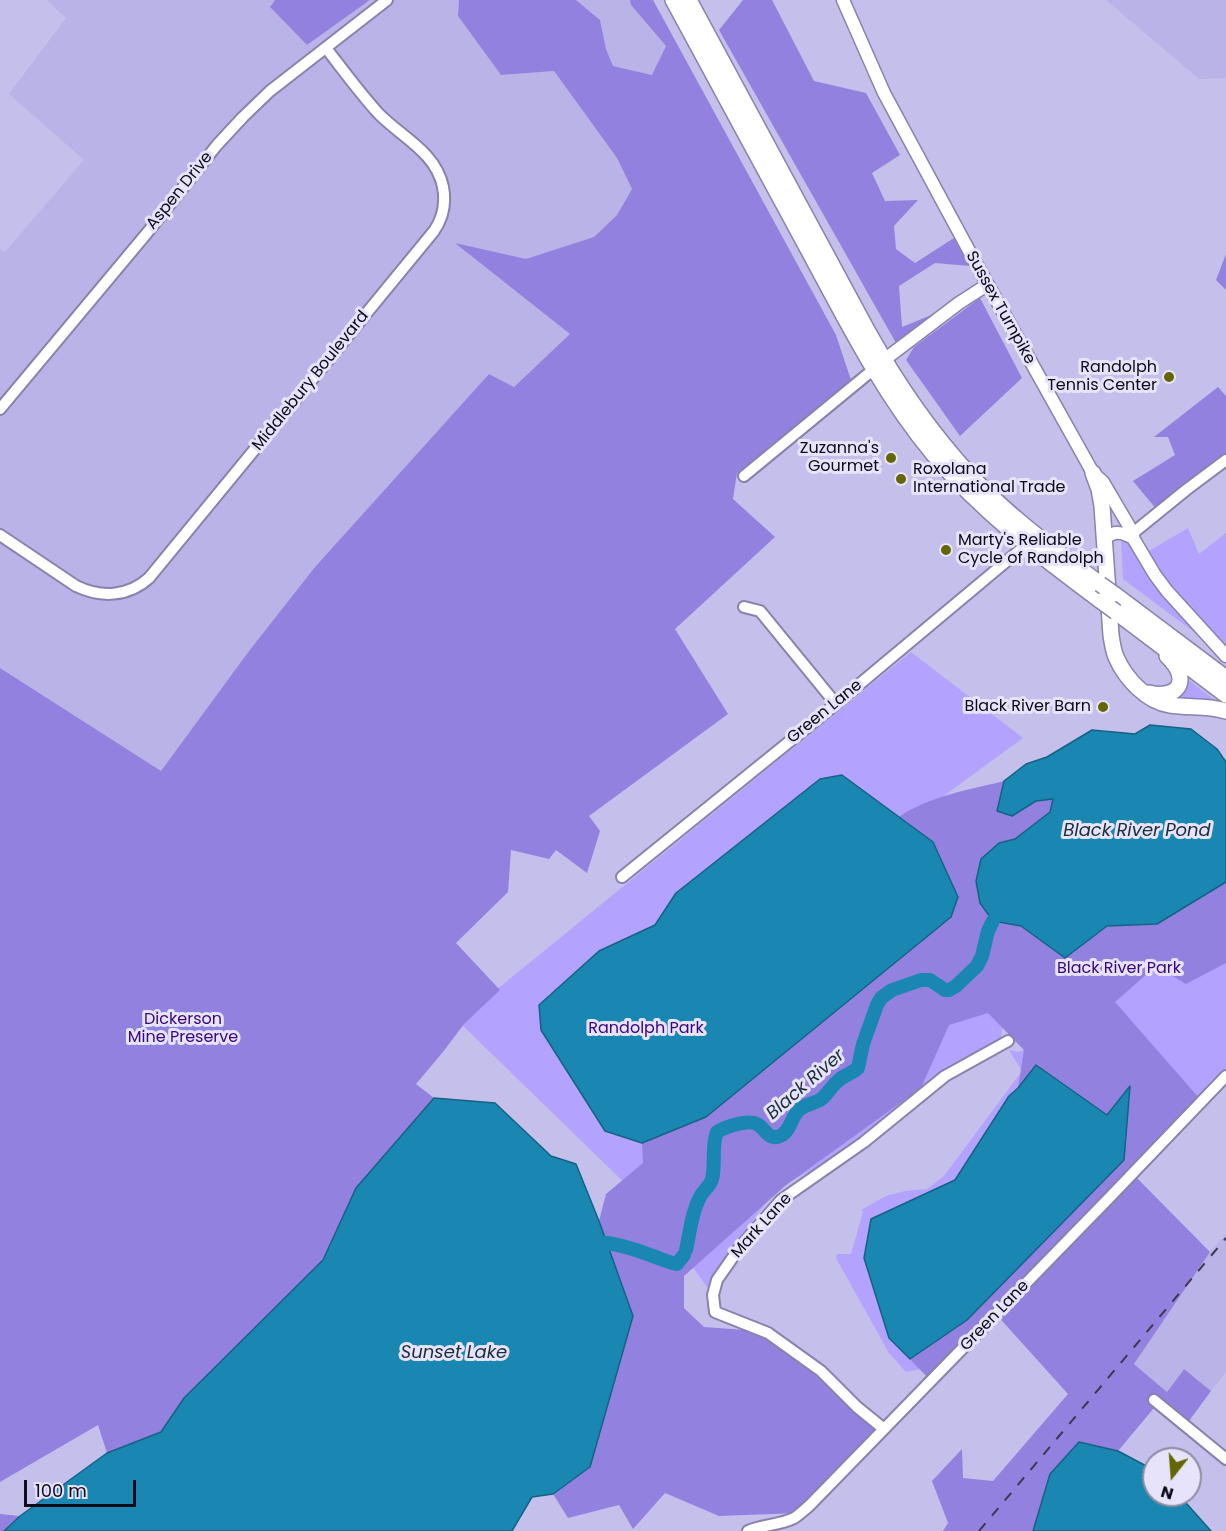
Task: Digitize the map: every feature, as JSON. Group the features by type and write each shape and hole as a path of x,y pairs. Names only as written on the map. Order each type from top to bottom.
{"highway":[{"path":"673,0 879,365 971,476 1023,525 1100,584 1116,612 1226,695"},
{"path":"689,0 903,414 936,458 970,495 1026,545 1226,678"},
{"path":"1094,473 1102,506 1114,654 1127,676 1151,698 1167,705 1206,706 1226,711"},
{"path":"1141,690 1164,695 1175,690 1180,681 1180,674 1176,667 1149,637"}],"main road":[{"name":"Sussex Turnpike","path":"843,0 884,93 987,285 1094,473 1103,482 1155,575 1226,656"},
{"path":"879,365 959,303 987,285"},
{"path":"1105,539 1119,532 1133,536"}],"street":[{"name":"Aspen Drive","path":"0,409 147,233 217,145 243,117 270,91 387,0"},
{"name":"Middlebury Boulevard","path":"0,535 76,586 89,591 114,594 142,585 434,231 445,201 442,179 437,168 427,154 380,115 326,48"},
{"path":"744,476 879,365"},
{"path":"1133,536 1186,489 1226,460"},
{"name":"Green Lane","path":"622,877 836,704 1026,545"},
{"path":"744,607 760,611 836,704"},
{"name":"Mark Lane","path":"884,1429 821,1371 768,1333 715,1312 713,1295 717,1280 740,1247 781,1200 864,1142 945,1076 1008,1041"},
{"name":"Green Lane","path":"747,1531 794,1518 809,1506 1226,1076"},
{"path":"1154,1400 1226,1459"}],"shaded area":[{"path":"47,0 275,0 270,7 307,45 370,0 459,0 458,16 501,75 554,71 617,158 632,189 617,215 594,237 526,260 456,243 571,334 514,387 489,374 315,567 249,651 161,772 0,668 0,249 5,252 84,160 9,94 66,18"},
{"path":"576,0 630,0 631,5 666,46 653,75 613,66 606,49 600,20"},
{"path":"1106,0 1226,0 1226,78 1199,79"},
{"path":"1226,1234 1226,1372 1211,1391 1183,1369 1167,1392 1134,1364 1210,1252"}],"green space":[{"path":"275,0 370,0 307,45 270,7"},
{"name":"Dickerson Mine Preserve","path":"459,0 576,0 600,20 606,49 613,66 652,75 666,46 631,5 630,0 653,0 836,335 851,380 737,473 733,499 775,537 675,629 728,714 589,816 600,831 587,873 556,850 549,859 511,850 508,892 456,943 500,990 464,1024 416,1084 434,1098 356,1188 323,1260 184,1398 161,1432 107,1453 98,1425 0,1482 0,668 161,771 249,651 315,567 489,374 514,387 570,334 455,243 526,259 594,237 617,215 632,189 617,158 554,71 501,75 458,16"},
{"path":"743,0 772,0 814,81 866,93 900,155 872,173 885,201 918,200 894,226 896,249 915,263 954,238 970,266 935,263 899,286 902,327 941,311 907,338 896,343 719,30"},
{"path":"1226,254 1226,290 1216,280"},
{"path":"980,298 1022,378 960,436 906,360 914,347"},
{"path":"1218,387 1226,396 1226,457 1157,510 1133,481 1175,455 1168,437 1154,437"},
{"path":"1120,517 1142,555 1188,528 1199,554 1226,533 1226,652 1217,649 1123,579"},
{"path":"911,652 1023,738 919,814 1001,922 1226,758 1226,1068 932,1367 906,1372 889,1353 836,1258 837,1254 851,1254 863,1212 861,1210 886,1196 927,1189 944,1176 1022,1071 1009,1050 1019,1052 1027,1048 1004,1026 1001,1038 947,1067 846,1151 786,1184 770,1198 756,1216 710,1291 639,1197 458,1021"},
{"path":"1187,679 1223,706 1171,698"},
{"name":"Black River Park","path":"1004,781 998,811 1012,816 1036,801 1053,798 1050,812 1015,839 999,843 993,921 1021,926 1065,958 1107,926 1157,924 1226,882 1226,963 1186,984 1156,966 1115,1002 1199,1098 1131,1172 1210,1252 1134,1364 1167,1392 1184,1369 1211,1391 1186,1425 1159,1402 1118,1451 1079,1442 1050,1474 1033,1531 943,1531 948,1523 932,1481 962,1449 963,1478 993,1481 1068,1394 995,1313 928,1378 910,1359 967,1320 1124,1160 1130,1087 1107,1116 1036,1065 1018,1088 1024,1050 988,1013 949,1025 921,1088 785,1186 684,1276 684,1308 704,1327 773,1332 878,1432 798,1513 719,1516 665,1493 633,1529 619,1505 568,1518 553,1494 590,1467 633,1316 599,1221 606,1194 643,1163 642,1143 706,1117 958,897 933,842 899,817 936,799"},
{"path":"0,1514 20,1516 4,1531 0,1531"}],"water":[{"name":"Black River Pond","path":"1150,725 1191,729 1217,749 1226,762 1226,882 1157,924 1107,926 1065,958 1021,926 993,921 980,903 976,881 981,859 999,843 1015,839 1050,812 1053,799 1036,801 1012,816 997,811 1004,781 1026,764 1047,757 1092,730 1135,734"},
{"path":"842,775 933,842 958,897 951,917 706,1117 642,1143 605,1131 541,1030 539,1005 599,951 655,925 676,893 820,779"},
{"path":"1036,1065 1107,1115 1130,1086 1124,1160 967,1320 910,1359 889,1338 864,1258 871,1219 955,1180 1009,1096"},
{"name":"Sunset Lake","path":"434,1098 495,1103 551,1156 576,1164 633,1316 590,1467 553,1494 532,1497 512,1531 4,1531 20,1516 107,1453 161,1432 184,1398 323,1260 356,1188"},
{"path":"1079,1442 1118,1451 1142,1464 1142,1507 1190,1507 1211,1531 1033,1531 1050,1474"}],"waterway":[{"name":"Black River","path":"686,1250 696,1205 712,1179 717,1132 748,1122 757,1124 772,1137 784,1134 799,1110 820,1100 839,1080 858,1068 863,1044 881,998 892,990 921,980 930,980 945,990 956,986 977,966 993,921"},
{"name":"Black River","path":"607,1243 677,1264 684,1255"}],"railway":[{"path":"979,1531 1226,1238"}],"place":[{"name":"Randolph Tennis Center","path":"1169,377"},
{"name":"Zuzanna's Gourmet","path":"891,458"},
{"name":"Roxolana International Trade","path":"901,479"},
{"name":"Marty's Reliable Cycle of Randolph","path":"946,550"},
{"name":"Black River Barn","path":"1103,707"}],"park label":[{"name":"Randolph Park","path":"646,1029"}]}
